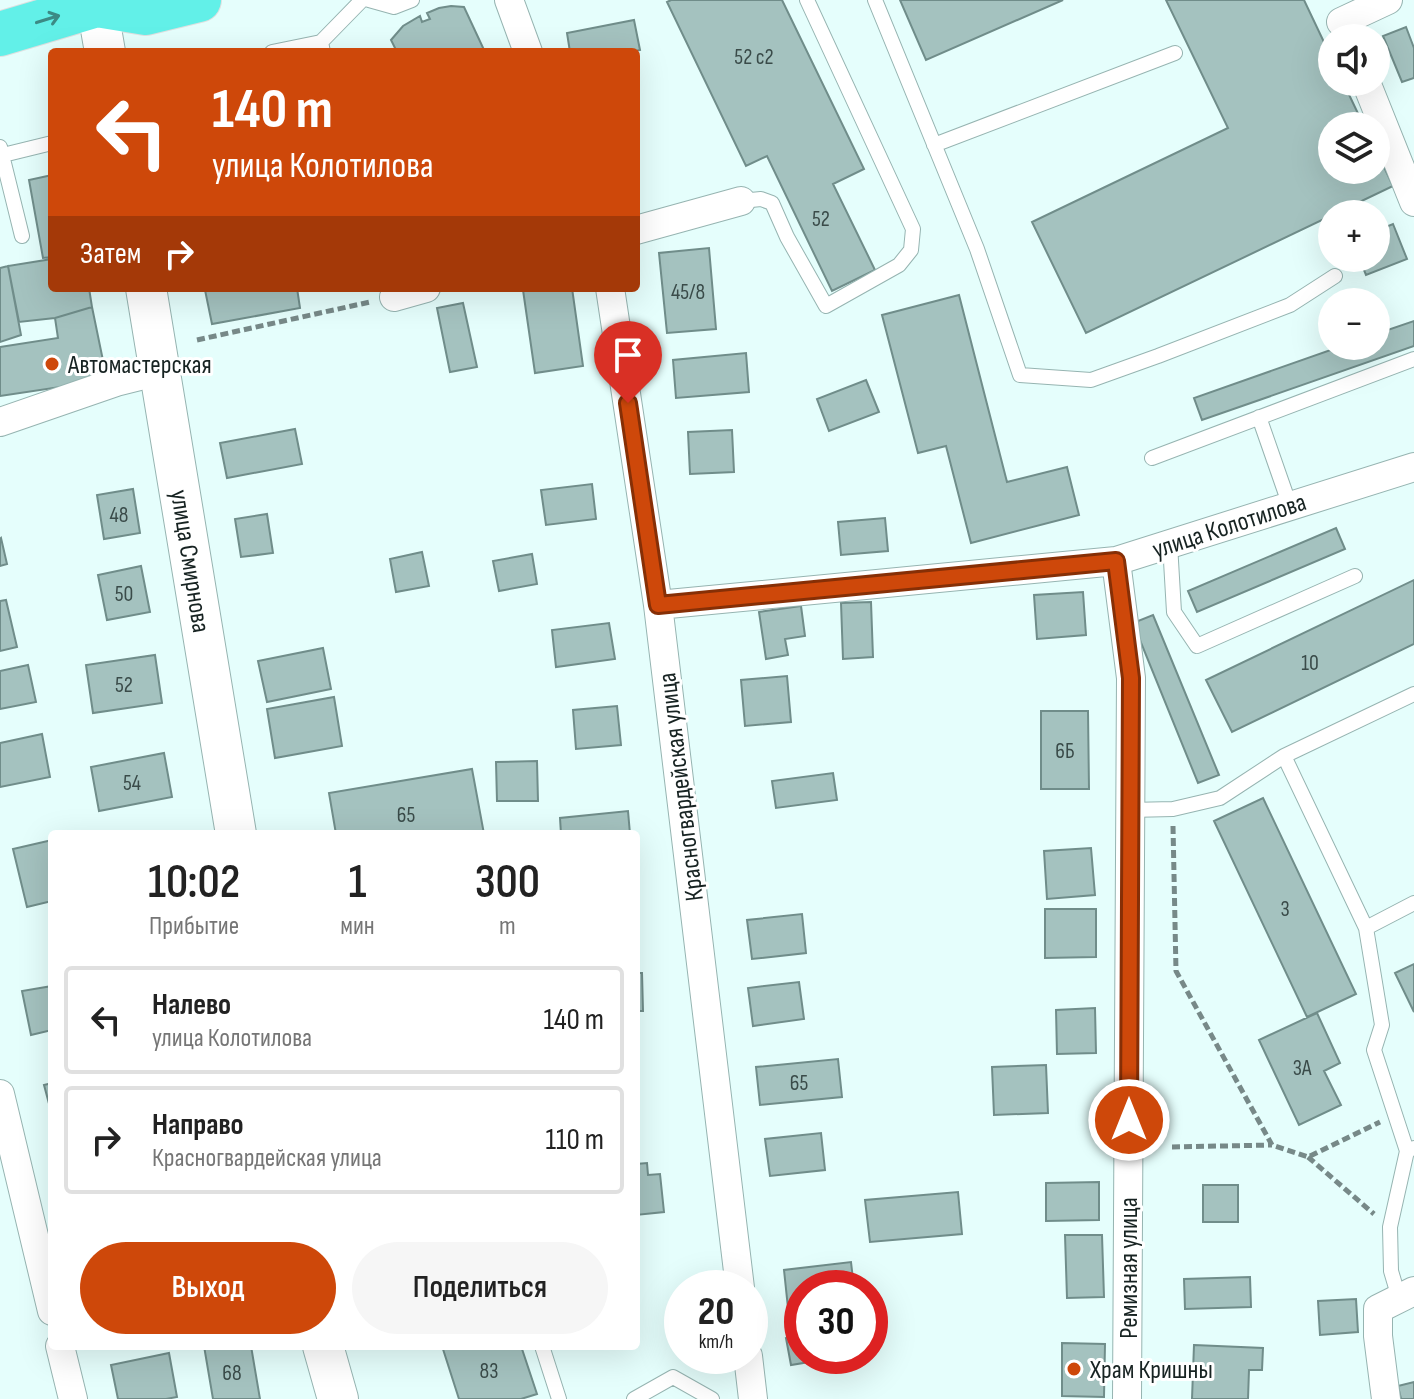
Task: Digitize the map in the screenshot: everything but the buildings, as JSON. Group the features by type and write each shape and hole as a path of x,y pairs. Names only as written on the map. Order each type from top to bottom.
{"highway":[{"path":"0,34 100,2 146,13 199,0"}],"main road":[{"path":"100,2 105,48"},
{"name":"улица Смирнова","path":"147,292 235,830"},
{"path":"324,1350 338,1399"}],"street":[{"path":"509,0 527,48"},
{"path":"1340,20 1388,0"},
{"path":"1372,96 1414,202"},
{"path":"640,229 741,201"},
{"path":"394,297 412,292"},
{"name":"Красногвардейская улица","path":"611,292 658,605 738,1270"},
{"path":"0,422 116,382 160,371"},
{"name":"улица Колотилова","path":"658,605 1116,561 1414,467"},
{"name":"Ремизная улица","path":"1116,561 1131,678 1127,1399"},
{"path":"0,1094 48,1294"},
{"path":"1386,1399 1378,1309 1406,1294"},
{"path":"61,1350 73,1399"},
{"path":"750,1374 753,1399"}],"lane":[{"path":"322,47 362,0"},
{"path":"369,0 394,7 412,0"},
{"path":"741,201 761,199 772,203 787,237 826,306 899,265 911,250 913,229 807,0"},
{"path":"875,0 977,249 1020,375 1091,380 1290,305 1335,276"},
{"path":"934,145 1175,53"},
{"path":"22,236 6,197 2,151 48,144"},
{"path":"1152,458 1414,359"},
{"path":"1259,417 1290,506"},
{"path":"1170,544 1174,612 1197,646 1355,576"},
{"path":"1130,810 1173,809 1220,798 1284,756 1414,694"},
{"path":"1284,756 1366,928 1382,1025 1374,1050 1395,1114 1411,1150 1390,1227 1391,1271 1406,1294"},
{"path":"1366,928 1414,903"},
{"path":"543,1350 559,1399"},
{"path":"634,1399 673,1377 712,1399"}],"path":[{"path":"197,340 394,297"},
{"path":"1173,809 1176,971 1272,1145"},
{"path":"1308,1157 1395,1114"},
{"path":"1172,1147 1272,1145 1308,1157 1390,1227"}],"place":[{"name":"Автомастерская","path":"52,364"},
{"name":"Храм Кришны","path":"1074,1369"}],"route":[{"path":"628,403 658,605 1116,561 1131,678 1129,1120"}]}
